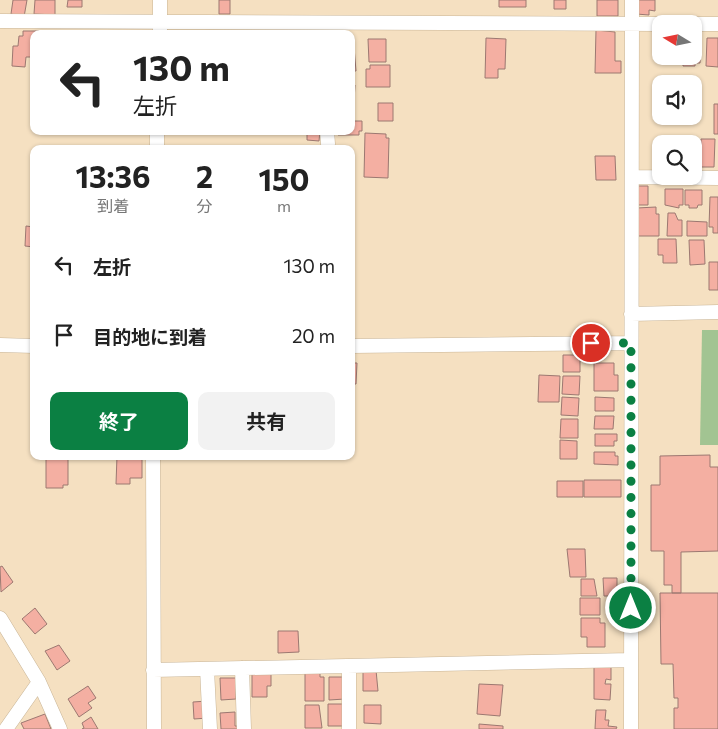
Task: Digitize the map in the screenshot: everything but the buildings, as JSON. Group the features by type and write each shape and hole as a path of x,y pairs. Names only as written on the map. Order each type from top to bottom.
{"street":[{"path":"160,0 160,28"},
{"path":"630,729 632,0"},
{"path":"0,21 160,28 652,24"},
{"path":"702,24 718,24"},
{"path":"632,177 718,178"},
{"path":"631,314 718,312"},
{"path":"355,346 631,343"},
{"path":"0,345 30,346"},
{"path":"152,460 154,729"},
{"path":"0,618 40,682 60,729"},
{"path":"153,670 631,660"},
{"path":"349,666 349,729"},
{"path":"242,668 244,729"},
{"path":"206,669 210,729"},
{"path":"6,729 40,682"}],"green space":[{"path":"702,330 718,330 718,445 700,445"}],"route":[{"path":"591,343 631,343 631,608"}]}
